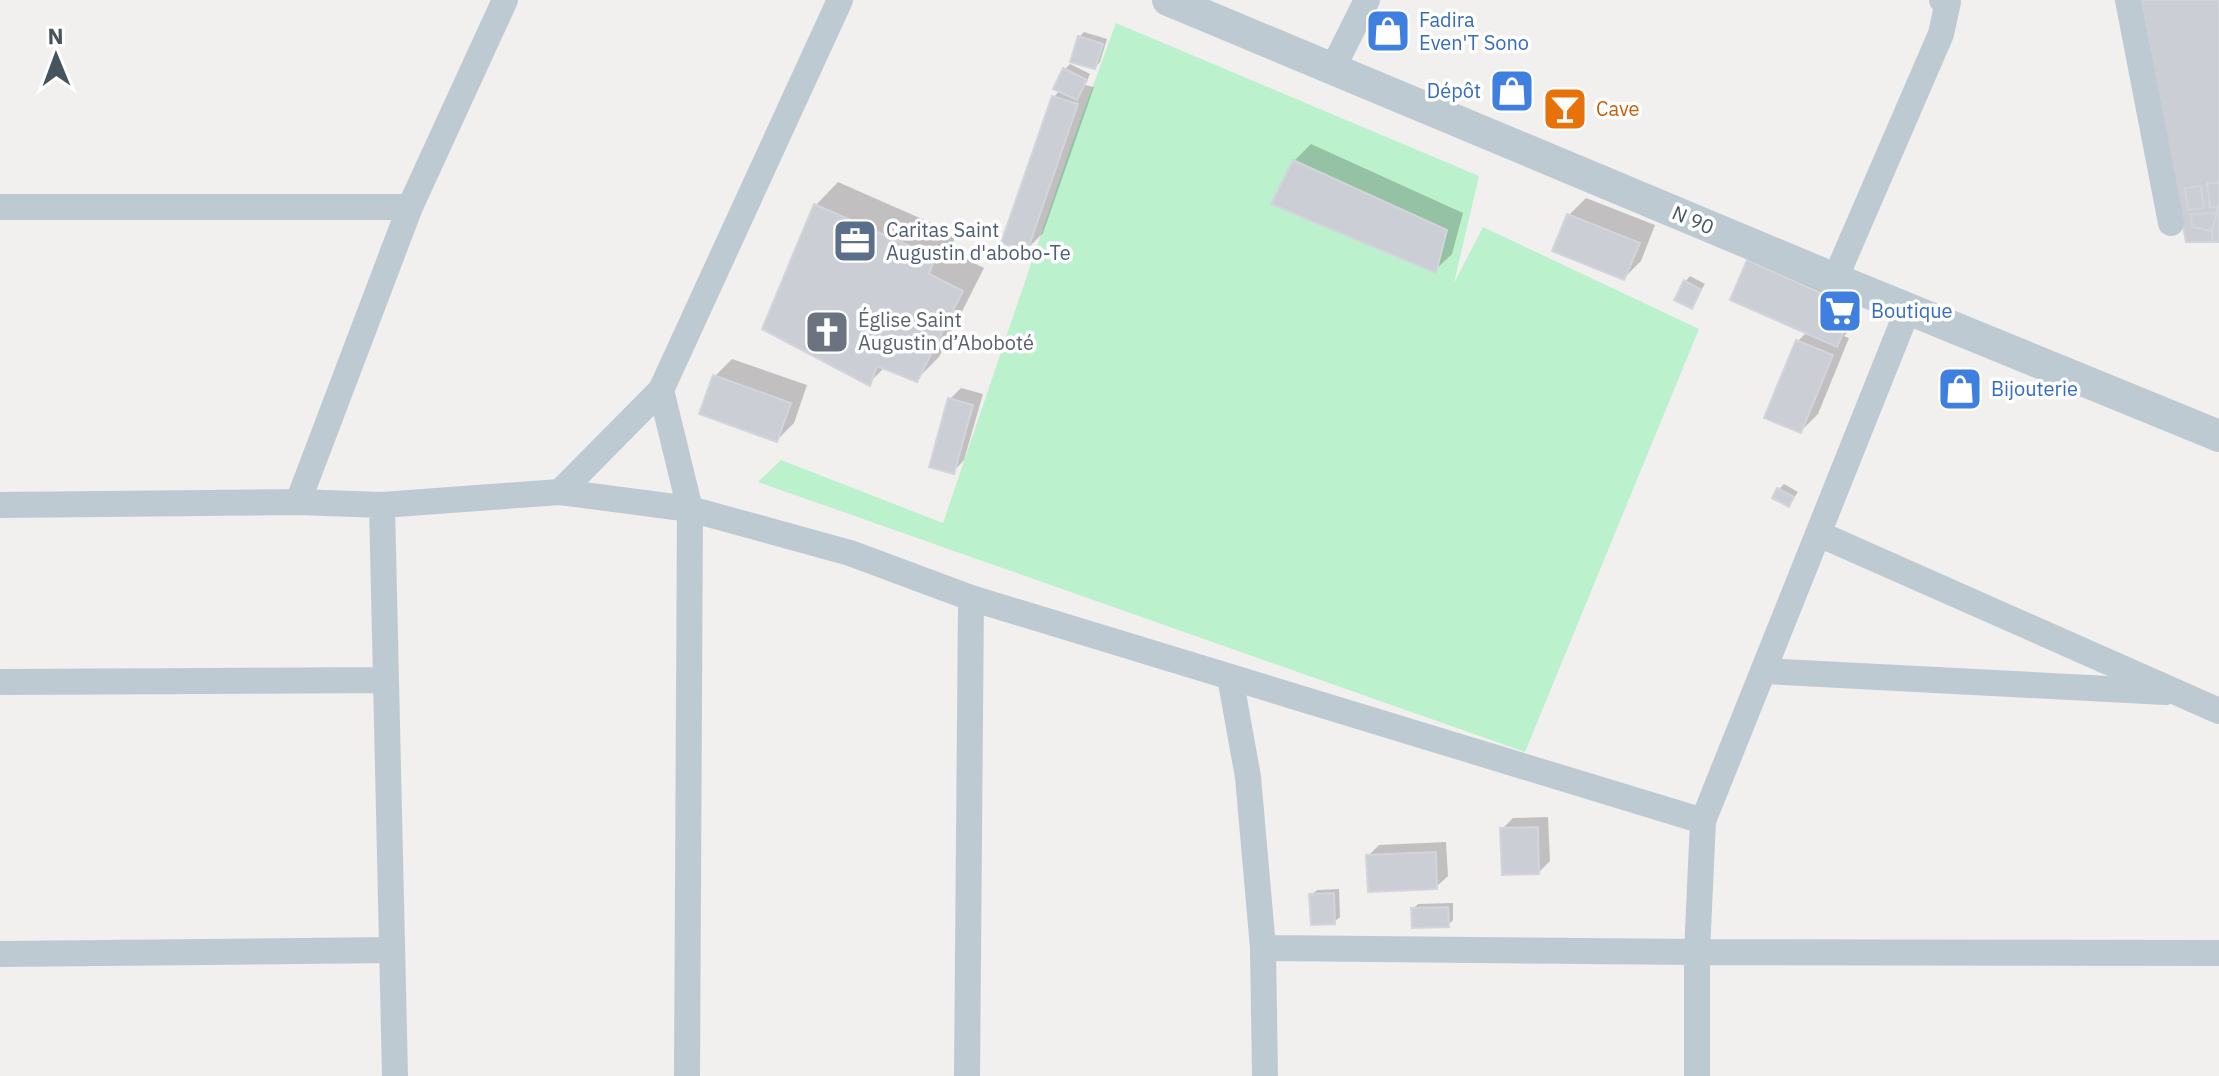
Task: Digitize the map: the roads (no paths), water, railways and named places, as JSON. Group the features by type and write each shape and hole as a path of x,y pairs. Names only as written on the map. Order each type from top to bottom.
{"street":[{"path":"298,502 410,207 505,0"},
{"path":"560,492 661,390 840,0"},
{"name":"N 90","path":"1168,0 2219,436"},
{"path":"1332,70 1367,0"},
{"path":"1835,279 1941,34 1948,2 1942,0"},
{"path":"2128,0 2171,223"},
{"path":"0,207 410,207"},
{"path":"1697,1076 1697,952 1703,821 1908,309"},
{"path":"661,390 690,509 687,1076"},
{"path":"0,505 298,502 382,505 560,492 690,509 850,553 971,598 1703,821"},
{"path":"382,505 395,1076"},
{"path":"1819,534 2219,711"},
{"path":"967,1076 971,598"},
{"path":"1765,671 2184,693"},
{"path":"1230,677 1248,777 1263,948 1265,1076"},
{"path":"0,682 386,680"},
{"path":"1263,948 2219,953"},
{"path":"0,954 392,950"}],"place":[{"name":"Fadira Even'T Sono","path":"1388,31"},
{"name":"Dépôt","path":"1512,91"},
{"name":"Cave","path":"1565,109"},
{"name":"Caritas Saint Augustin d'abobo-Te","path":"855,241"},
{"name":"Boutique","path":"1840,311"},
{"name":"Église Saint Augustin d’Aboboté","path":"827,332"},
{"name":"Bijouterie","path":"1960,389"}]}
